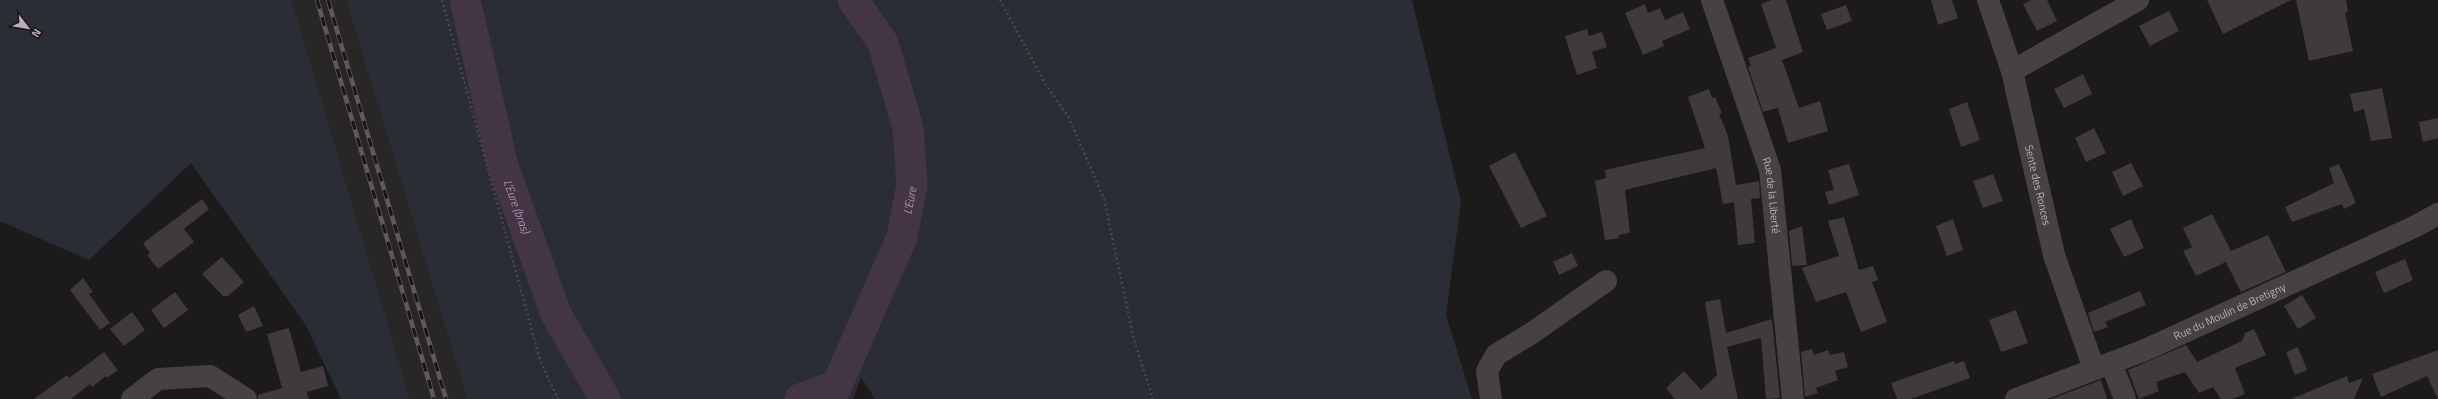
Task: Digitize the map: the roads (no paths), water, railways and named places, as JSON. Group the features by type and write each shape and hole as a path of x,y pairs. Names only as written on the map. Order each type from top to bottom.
{"street":[{"name":"Rue de la Liberté","path":"1712,0 1770,170 1793,399"},
{"name":"Sente des Ronces","path":"1988,0 2012,71 2054,255 2103,366 2125,399"},
{"path":"2012,71 2138,0"},
{"name":"Rue du Moulin de Bretigny","path":"2016,399 2159,343 2414,227 2438,214"},
{"path":"1491,399 1487,371 1496,355 1532,333 1606,281"},
{"path":"132,399 158,379 210,376 246,399"}],"waterway":[{"name":"L'Eure (bras)","path":"465,0 503,166 556,314 605,399"},
{"name":"L'Eure","path":"831,399 902,237 912,185 908,128 883,43 853,0"},
{"name":"L'Eure (bras)","path":"800,399 837,385"}],"railway":[{"path":"317,0 434,399"},
{"path":"328,0 446,399"}]}
